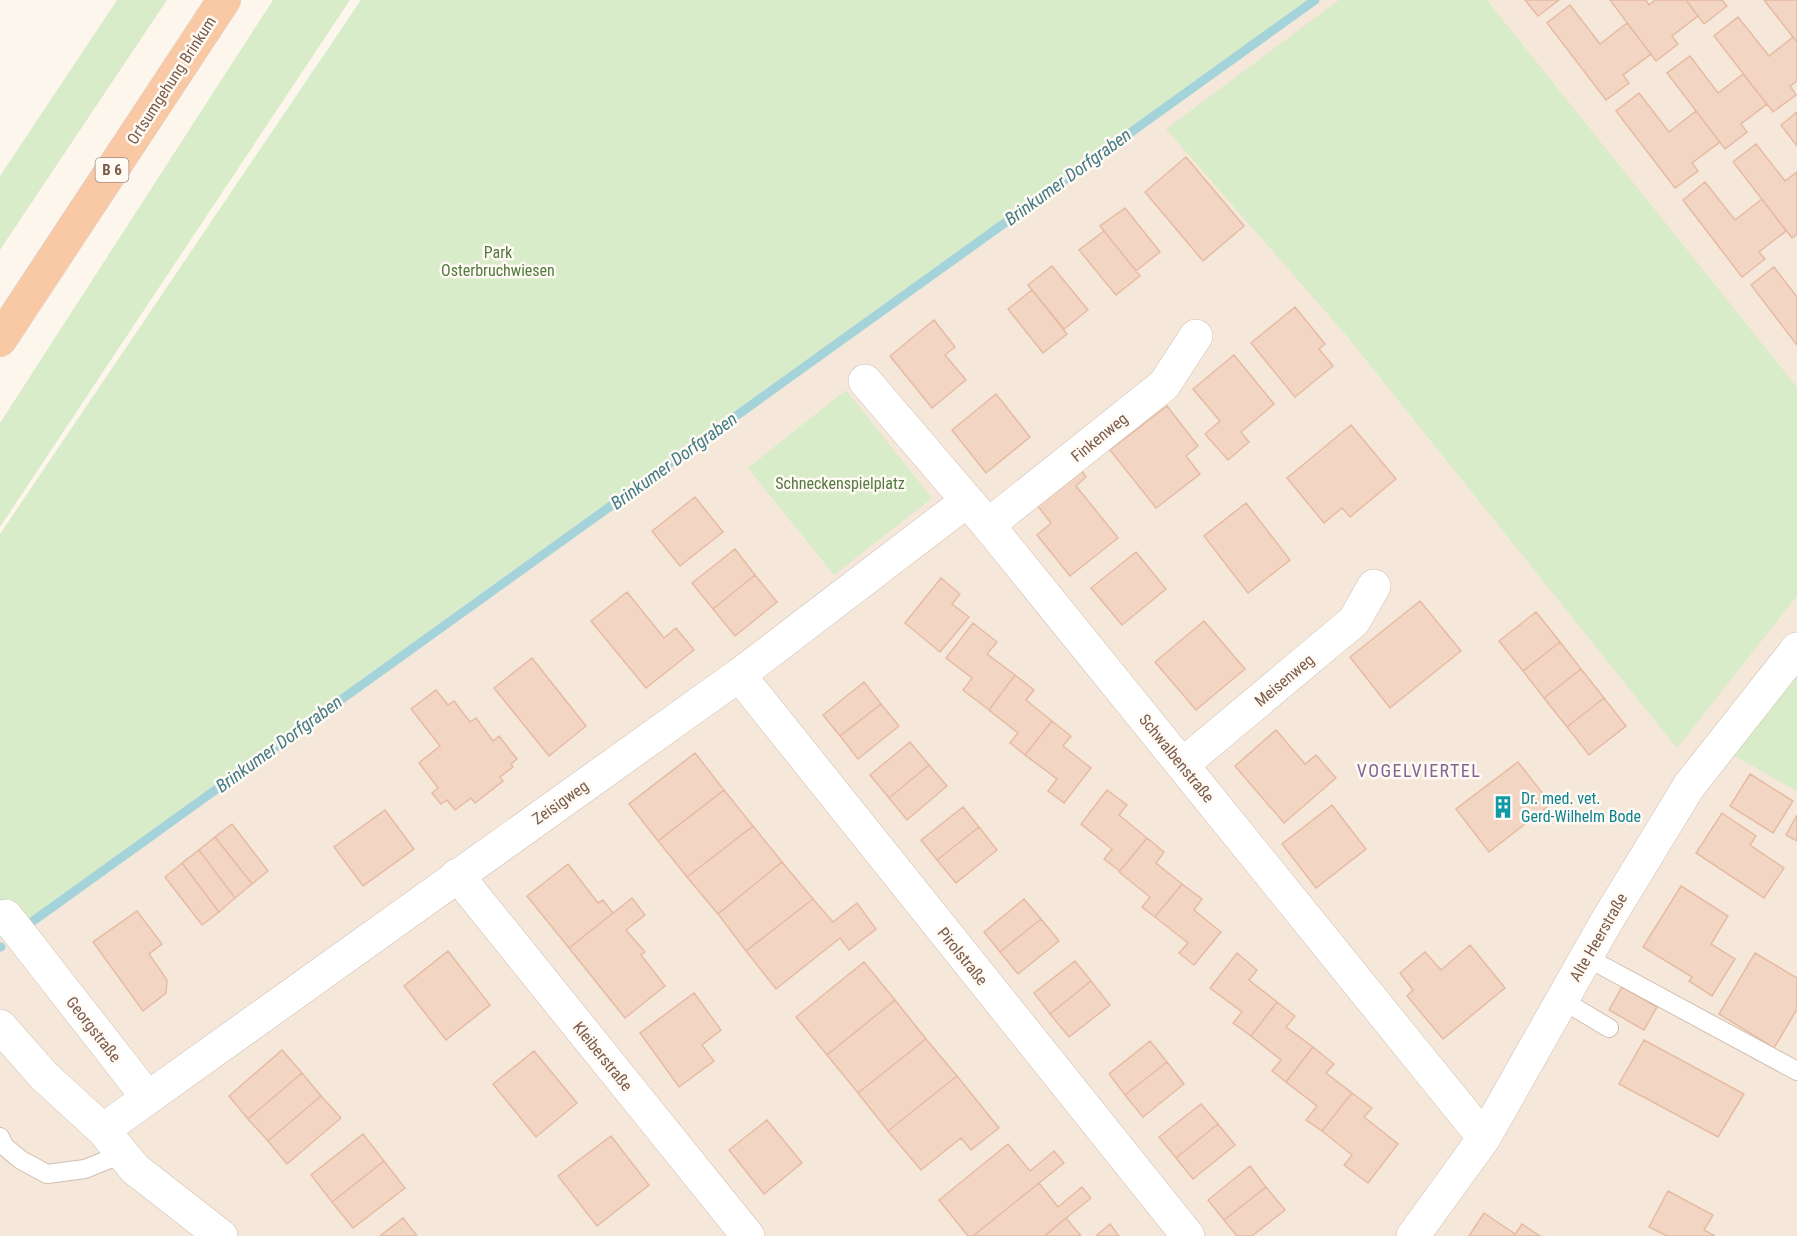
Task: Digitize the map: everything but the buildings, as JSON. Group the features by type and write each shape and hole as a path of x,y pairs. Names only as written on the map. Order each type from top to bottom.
{"highway":[{"name":"Ortsumgehung Brinkum","path":"0,340 224,0"}],"street":[{"name":"Finkenweg","path":"988,525 1164,385 1196,336"},
{"name":"Schwalbenstraße","path":"865,381 988,525 1484,1138"},
{"name":"Zeisigweg","path":"148,1098 739,675 967,501"},
{"name":"Meisenweg","path":"1182,765 1354,621 1374,586"},
{"name":"Alte Heerstraße","path":"1413,1236 1484,1138 1586,957 1689,786 1797,649"},
{"name":"Pirolstraße","path":"739,675 1188,1236"},
{"name":"Kleiberstraße","path":"457,875 748,1236"},
{"name":"Georgstraße","path":"6,916 148,1098"},
{"path":"0,1026 44,1076 113,1142 135,1169 221,1236"},
{"path":"113,1142 148,1098"}],"lane":[{"path":"1586,957 1797,1071"},
{"path":"1562,1000 1609,1028"},
{"path":"0,1137 4,1146 21,1160 48,1174 85,1169 113,1142"}],"shaded area":[{"path":"1307,0 1797,0 1797,1236 0,1236 0,939"}],"green space":[{"path":"117,0 167,0 0,250 0,176"},
{"path":"273,0 350,0 0,527 0,423"},
{"name":"Park Osterbruchwiesen","path":"361,0 1307,0 0,939 0,534"},
{"path":"1339,0 1487,0 1797,387 1797,596 1677,748 1345,334 1166,129"},
{"name":"Schneckenspielplatz","path":"846,390 932,498 834,575 748,468"},
{"path":"1797,676 1797,791 1733,755"}],"waterway":[{"name":"Brinkumer Dorfgraben","path":"33,921 1315,0"}],"place":[{"name":"Dr. med. vet. Gerd-Wilhelm Bode","path":"1503,807"}],"district":[{"name":"VOGELVIERTEL","path":"1419,771"}]}
